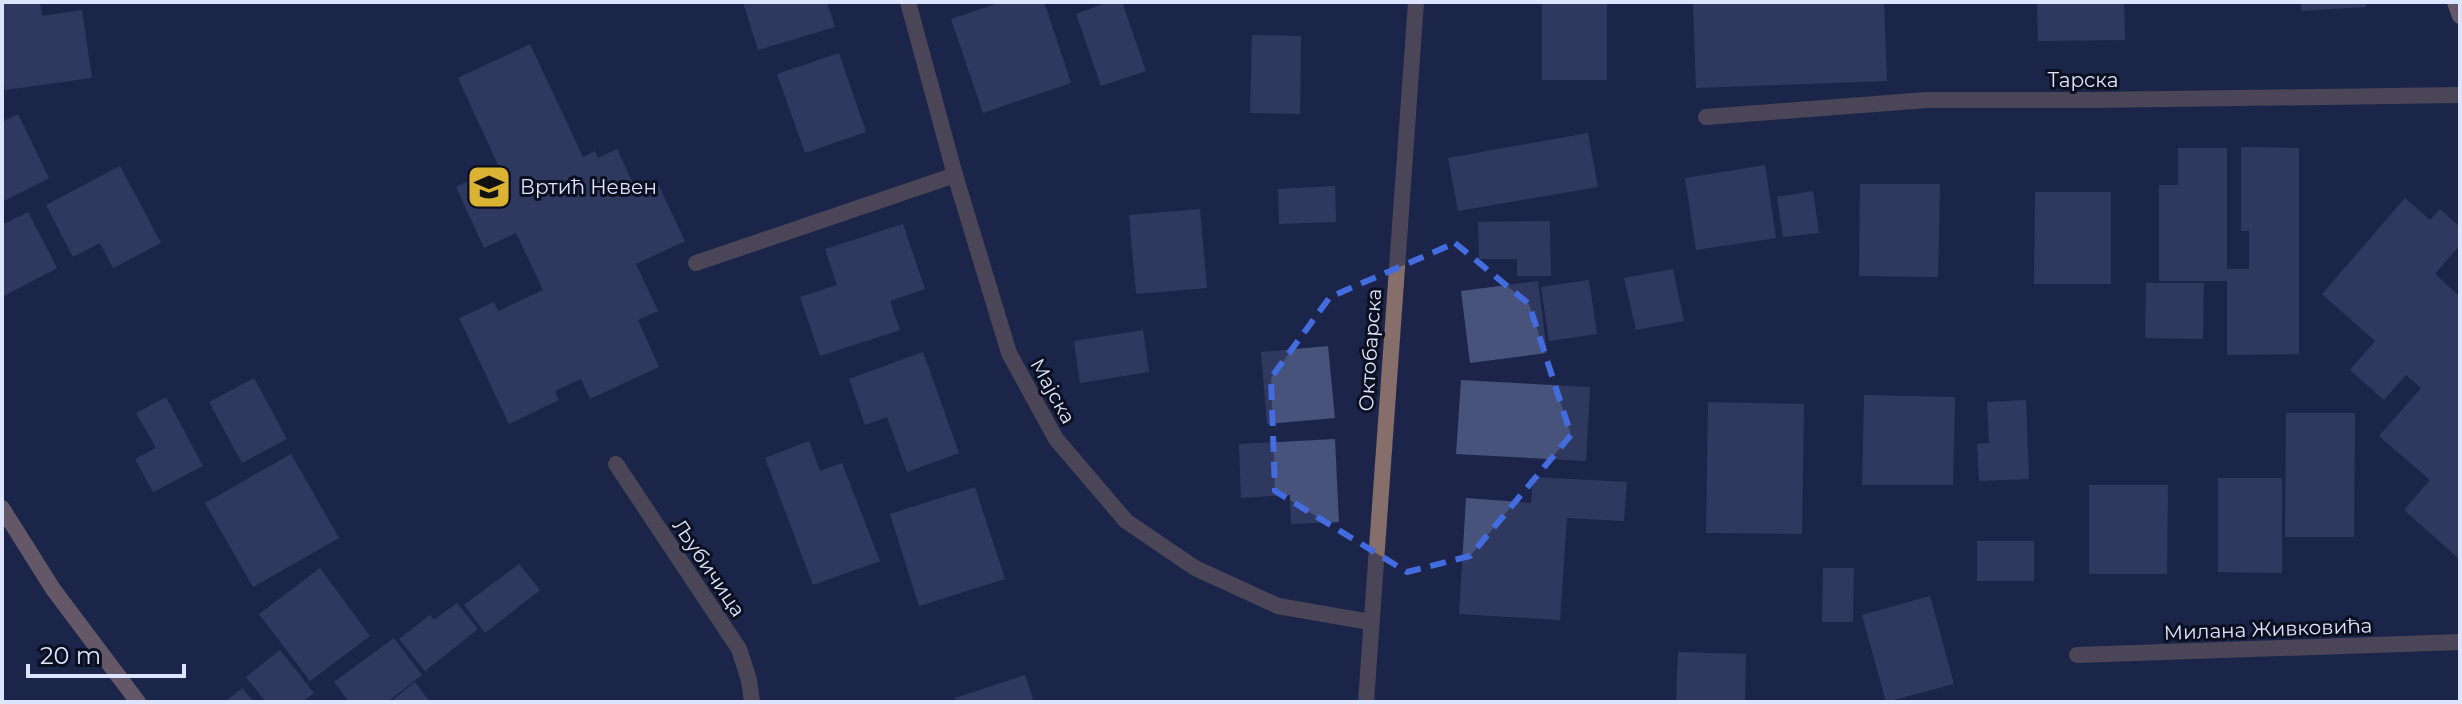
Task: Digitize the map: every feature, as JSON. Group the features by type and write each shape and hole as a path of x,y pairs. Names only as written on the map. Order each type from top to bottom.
{"street":[{"name":"Мајска","path":"908,2 955,175 1009,353 1056,439 1126,521 1195,568 1278,606 1370,622"},
{"name":"Октобарска","path":"1366,702 1416,2"},
{"path":"2455,2 2460,16"},
{"name":"Тарска","path":"1706,117 1927,100 2460,95"},
{"path":"696,263 955,175"},
{"name":"Љубичица","path":"616,464 739,649 752,702"},
{"path":"2,508 53,589 138,702"},
{"name":"Милана Живковића","path":"2077,655 2460,642"}],"highlighted area":[{"path":"1455,243 1529,304 1571,435 1470,556 1407,572 1275,491 1271,378 1330,297"}],"building":[{"path":"2,2 40,2 42,16 82,10 92,78 5,90"},
{"path":"743,2 827,2 835,27 758,50"},
{"path":"1002,2 1044,2 1071,83 983,113 951,19"},
{"path":"1109,2 1122,2 1146,71 1101,86 1076,14"},
{"path":"1542,2 1607,2 1607,80 1542,80"},
{"path":"1693,2 1884,2 1887,81 1696,88"},
{"path":"2037,2 2124,2 2125,40 2038,41"},
{"path":"2301,2 2366,2 2366,7 2301,11"},
{"path":"1252,35 1301,36 1300,114 1250,113"},
{"path":"530,44 583,157 595,151 598,158 617,149 639,196 659,186 685,241 636,264 658,311 638,320 659,367 590,399 581,379 555,391 559,400 509,424 459,318 494,302 498,311 543,290 516,233 484,248 456,187 499,167 458,78"},
{"path":"839,53 866,132 805,153 777,74"},
{"path":"18,114 49,178 2,202 2,122"},
{"path":"1588,133 1598,187 1458,211 1448,158"},
{"path":"2241,147 2299,148 2299,354 2227,355 2227,281 2159,281 2159,185 2178,185 2178,148 2227,148 2227,269 2249,269 2249,231 2241,231"},
{"path":"1765,165 1776,238 1696,250 1685,178"},
{"path":"120,166 161,243 113,268 100,243 73,257 46,205"},
{"path":"1860,184 1940,184 1938,277 1859,276"},
{"path":"1335,186 1336,222 1279,224 1278,189"},
{"path":"1813,191 1819,233 1783,237 1777,197"},
{"path":"2035,192 2111,192 2111,284 2034,284"},
{"path":"2405,198 2430,220 2440,209 2460,227 2460,245 2435,274 2458,295 2460,293 2458,558 2404,510 2430,480 2379,436 2421,388 2406,375 2384,400 2350,370 2375,341 2322,294"},
{"path":"1200,209 1207,288 1136,294 1129,215"},
{"path":"28,212 57,268 2,297 2,225"},
{"path":"1550,221 1551,276 1517,276 1517,259 1479,259 1478,222"},
{"path":"903,224 925,289 890,301 900,330 820,356 800,297 837,285 825,249"},
{"path":"1673,269 1684,321 1636,330 1624,278"},
{"path":"1589,280 1597,334 1549,341 1541,287"},
{"path":"1538,281 1547,353 1470,363 1461,291"},
{"path":"2146,283 2204,283 2203,339 2145,338"},
{"path":"1143,330 1149,372 1080,383 1074,341"},
{"path":"1328,346 1335,418 1267,424 1261,352"},
{"path":"923,352 959,453 907,472 887,417 865,425 849,379"},
{"path":"254,378 287,439 242,463 209,402"},
{"path":"1461,380 1590,387 1586,461 1456,454"},
{"path":"1864,395 1955,397 1953,485 1862,485"},
{"path":"166,397 203,466 153,492 135,459 156,448 136,413"},
{"path":"2026,400 2029,479 1979,481 1977,444 1989,443 1987,402"},
{"path":"1708,402 1804,404 1802,534 1706,533"},
{"path":"2286,413 2355,413 2354,537 2285,537"},
{"path":"1335,439 1339,522 1291,524 1290,495 1241,498 1239,444"},
{"path":"809,441 820,471 842,463 880,561 813,585 765,458"},
{"path":"291,454 339,538 253,587 205,503"},
{"path":"1533,477 1627,482 1624,521 1567,518 1560,620 1459,614 1466,498 1531,503"},
{"path":"2218,478 2282,478 2282,573 2218,572"},
{"path":"2089,485 2168,485 2167,574 2089,574"},
{"path":"975,487 1005,579 919,606 890,514"},
{"path":"1977,541 2034,541 2034,581 1977,581"},
{"path":"519,564 540,590 485,633 464,605"},
{"path":"320,568 370,636 310,681 259,614"},
{"path":"1823,568 1854,568 1853,622 1822,622"},
{"path":"1930,596 1954,684 1886,702 1862,615"},
{"path":"457,603 478,629 425,671 399,639 430,615 434,620"},
{"path":"394,638 422,675 387,702 349,702 334,682"},
{"path":"280,650 314,693 302,702 266,702 246,677"},
{"path":"1678,652 1746,654 1745,702 1676,702"},
{"path":"1025,675 1034,702 956,702 955,698"},
{"path":"415,682 430,702 390,702"},
{"path":"242,688 254,702 225,702"}],"place":[{"name":"Вртић Невен","path":"489,187"}]}
